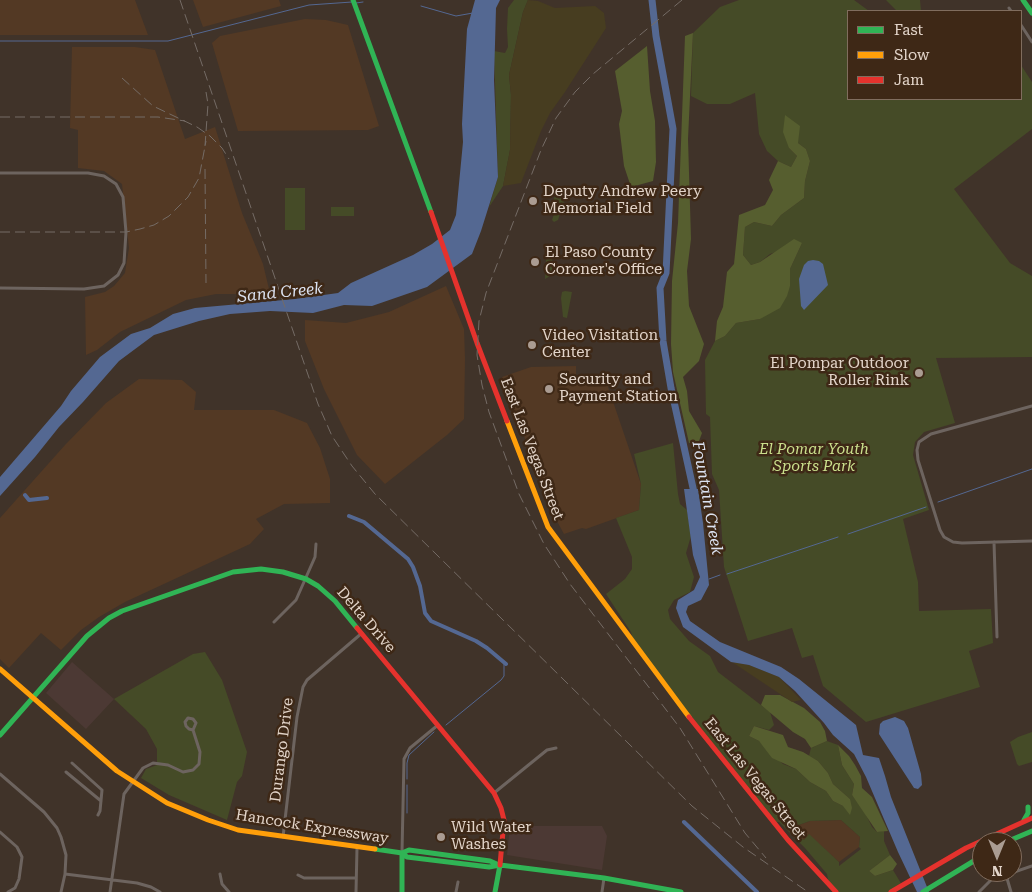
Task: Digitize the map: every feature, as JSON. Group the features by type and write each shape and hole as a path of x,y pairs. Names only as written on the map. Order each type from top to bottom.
{"main road":[{"name":"East Las Vegas Street","path":"353,0 437,227 477,344 543,516 554,537 710,744 788,840 836,892"},
{"path":"1024,0 1032,13"},
{"name":"Delta Drive","path":"0,735 91,631 109,618 122,611 220,576 244,570 272,570 294,575 318,586 335,601 494,793 504,820 496,892"},
{"name":"Hancock Expressway","path":"0,669 132,782 167,803 208,820 244,831 282,838 402,853 409,850 450,855 490,861 500,865 604,878 681,892"},
{"path":"1019,823 1026,818 1028,807 1032,811"},
{"path":"891,892 983,839 1032,818"},
{"path":"402,853 402,892"},
{"path":"923,892 972,862"}],"street":[{"path":"1022,27 1032,42"},
{"path":"0,173 88,173 104,176 116,184 123,197 126,236 122,267 115,278 104,286 84,288 0,288"},
{"path":"1032,406 931,434 922,438 918,446 918,460 940,530 944,537 957,543 1032,541"},
{"path":"994,542 996,637"},
{"path":"274,622 296,600 315,557 316,544"},
{"name":"Durango Drive","path":"282,838 298,712 303,687 307,680 362,633"},
{"path":"402,853 404,758 410,748 438,725"},
{"path":"110,892 124,794 143,768 153,763 168,765 183,772 193,770 199,764 200,752 193,730"},
{"path":"494,793 547,750 556,748"},
{"path":"72,764 102,790 100,812 98,815"},
{"path":"66,772 101,802"},
{"path":"0,774 54,823 66,855 65,874 61,892"},
{"path":"0,832 17,847 22,856 20,879 15,888 8,892"},
{"path":"356,892 357,847"},
{"path":"65,874 145,884 160,892"},
{"path":"220,874 222,884 229,892"},
{"path":"298,875 304,878 356,878"},
{"path":"602,892 604,878"},
{"path":"456,892 458,882"},
{"path":"979,892 990,882"}],"shaded area":[{"path":"0,0 135,0 148,35 0,35"},
{"path":"193,0 279,0 281,6 203,27"},
{"path":"305,19 326,20 348,25 379,126 368,130 238,131 212,43 220,36"},
{"path":"72,47 135,47 155,50 185,139 215,127 242,213 263,264 269,289 257,294 216,294 186,300 120,332 97,350 86,355 85,297 105,292 114,286 125,273 129,248 122,184 104,171 78,168 78,130 70,128"},
{"path":"446,286 464,329 464,419 447,435 385,484 357,455 324,389 305,341 305,320 346,323 389,312"},
{"path":"576,366 576,378 605,378 641,484 639,510 586,529 582,528 564,534 553,514 502,377 531,367"},
{"path":"139,379 182,380 196,392 194,410 274,410 307,423 320,448 330,479 330,503 284,504 256,519 264,529 250,544 125,602 81,630 61,650 41,633 9,668 0,659 0,518 65,445 106,403"},
{"path":"72,662 114,699 86,729 46,693"},
{"path":"841,820 860,837 859,847 839,862 809,835 804,840 799,837 796,826 810,821"},
{"path":"510,826 602,826 607,836 602,870 507,855"}],"green space":[{"path":"514,0 528,0 523,12 509,75 511,95 510,150 503,186 489,207 498,177 494,51 505,53 508,47 508,8"},
{"name":"El Pomar Youth Sports Park","path":"739,0 854,0 868,10 847,10 847,100 1022,100 1022,67 1032,82 1032,129 954,189 1010,263 1032,276 1032,357 936,358 955,423 924,432 915,442 913,455 929,510 903,519 918,582 919,611 991,609 993,643 969,651 980,687 866,722 823,686 813,655 802,658 792,628 748,641 724,567 719,490 712,474 710,417 706,414 705,360 715,341 725,336 736,323 760,319 790,286 790,269 802,243 770,254 760,262 751,265 743,255 745,227 754,222 772,226 781,215 804,198 805,181 810,161 806,149 798,143 789,148 797,156 791,167 778,161 767,151 759,134 755,93 730,104 707,104 691,96 693,33 720,7"},
{"path":"886,0 920,0 921,10 896,10"},
{"path":"693,33 688,139 691,239 687,271 689,306 704,344 699,361 683,377 687,391 689,411 702,433 699,441 689,443 673,372 671,344 672,281 678,223 685,36"},
{"path":"647,46 650,91 655,121 656,162 653,181 631,187 624,166 619,124 622,111 615,71"},
{"path":"785,115 800,126 798,143 806,149 810,161 805,181 804,198 781,215 772,226 754,222 745,227 743,255 751,265 760,262 794,239 802,243 790,269 790,286 787,296 780,308 760,319 736,323 725,336 715,341 717,321 723,307 727,272 734,264 739,215 765,205 773,190 769,180 778,161 791,167 797,156 789,148 783,132"},
{"path":"285,188 305,188 305,230 285,230"},
{"path":"555,196 565,198 558,220 554,222 552,220 554,214 551,212"},
{"path":"331,207 354,207 354,216 331,216"},
{"path":"547,245 552,247 552,275 545,279"},
{"path":"562,292 572,292 567,318 563,317 561,298"},
{"path":"673,443 678,494 680,504 687,510 691,536 686,553 694,577 690,592 674,600 668,610 670,619 689,641 710,656 718,672 770,712 774,725 769,730 754,726 749,736 759,741 783,764 796,769 810,782 826,791 833,801 843,806 850,799 833,784 828,773 818,761 809,756 811,748 827,741 838,745 842,765 854,784 852,795 864,811 872,827 877,832 884,831 884,841 890,855 869,871 875,876 893,870 902,885 891,892 836,892 829,885 827,874 779,822 774,822 635,647 631,632 606,594 625,579 632,569 632,557 616,518 639,510 641,484 634,454","holes":["841,820 860,837 859,847 861,849 839,866 839,862 809,834 804,840 800,837 796,826 810,821"]},
{"path":"205,652 222,680 247,752 242,776 237,782 227,820 169,795 141,778 146,769 157,765 157,749 146,729 114,699 193,654"},
{"path":"765,695 780,695 804,708 820,722 825,731 827,741 811,748 805,739 793,732 761,705"},
{"path":"754,726 783,735 788,747 803,752 818,761 828,773 833,784 850,799 852,808 850,815 843,806 833,801 826,791 810,782 796,769 772,758 759,741 749,736"},
{"path":"1032,732 1032,762 1019,766 1010,742"},
{"path":"838,745 855,765 861,776 862,788 872,797 888,831 877,832 852,795 854,784 842,765"},
{"path":"890,855 897,864 893,870 875,876 869,871"}],"sand":[{"path":"528,0 538,1 555,8 595,6 604,13 606,28 550,113 521,183 503,186 510,150 511,95 509,75 523,12"},
{"path":"732,662 749,665 779,677 801,700 792,702"}],"water":[{"path":"475,0 500,0 496,8 494,80 498,177 472,254 427,287 372,306 344,305 313,313 270,311 230,314 199,321 154,335 119,361 0,496 0,477 100,357 131,334 150,328 173,314 195,308 338,293 351,283 413,255 432,244 450,230 456,215 463,142 462,124 467,29"},
{"path":"813,260 823,264 828,285 804,310 801,306 799,279 804,265 808,261"},
{"path":"684,489 698,489 709,585 701,600 688,606 686,612 690,621 720,642 781,667 799,679 856,725 863,755 879,758 891,797 929,892 917,892 854,754 833,735 795,691 779,677 749,665 731,662 683,627 676,608 678,600 694,590 700,577 693,555"},
{"path":"895,717 904,721 908,728 921,774 922,785 918,789 914,788 879,734 880,724"}],"waterway":[{"name":"Fountain Creek","path":"652,0 656,36 673,129 666,273 660,288 663,341 671,388 695,497"},
{"path":"0,41 168,41 309,5 352,2"},
{"path":"356,3 363,2"},
{"path":"421,6 456,16 473,13"},
{"path":"938,502 1032,469"},
{"path":"25,495 29,500 47,498"},
{"path":"848,534 926,507"},
{"path":"349,516 364,522 408,559 420,586 425,613 431,621 476,641 506,664"},
{"path":"727,574 838,537"},
{"path":"709,579 720,575"},
{"path":"446,725 501,680 504,676 504,662"},
{"path":"407,779 409,755 434,732"},
{"path":"407,785 407,813"},
{"path":"684,822 757,892"}],"railway":[{"path":"180,0 318,404 332,436 352,466 375,494 692,806 743,847 808,892"},
{"path":"682,0 593,74 575,92 556,118 541,150 486,293 479,321 477,355 489,412 519,494 544,544 570,584 680,728 745,833 766,858"},
{"path":"122,78 153,106 197,127 210,136 222,148 229,159"},
{"path":"205,146 208,104 206,92"},
{"path":"0,117 158,117 185,121"},
{"path":"0,232 126,232 154,225 169,216 188,197 199,178 206,141"},
{"path":"205,169 206,283"}],"traffic: fast":[{"path":"353,0 431,212"},
{"path":"1023,0 1032,13"},
{"path":"0,735 87,636 109,618 122,611 233,572 261,569 283,572 306,579 318,586 335,601 357,628"},
{"path":"1024,820 1028,813 1028,807"},
{"path":"1022,835 1032,831"},
{"path":"375,849 402,853 407,857 489,867 500,865 604,878 681,892"},
{"path":"402,853 409,850 490,861 499,865"},
{"path":"402,853 402,892"},
{"path":"923,892 972,862"},
{"path":"495,892 500,865"}],"traffic: slow":[{"path":"507,421 548,527 689,717"},
{"path":"0,669 117,771 167,803 238,830 375,849"}],"traffic: jam":[{"path":"431,212 477,343 507,421"},
{"path":"357,628 494,793 504,820 500,865"},
{"path":"689,717 788,840 836,892"},
{"path":"891,892 966,848 1032,818"}],"place":[{"name":"Deputy Andrew Peery Memorial Field","path":"533,201"},
{"name":"El Paso County Coroner's Office","path":"535,262"},
{"name":"Video Visitation Center","path":"532,345"},
{"name":"El Pompar Outdoor Roller Rink","path":"919,373"},
{"name":"Security and Payment Station","path":"549,389"},
{"name":"Wild Water Washes","path":"441,837"}],"water label":[{"name":"Sand Creek","path":"280,293"}]}
